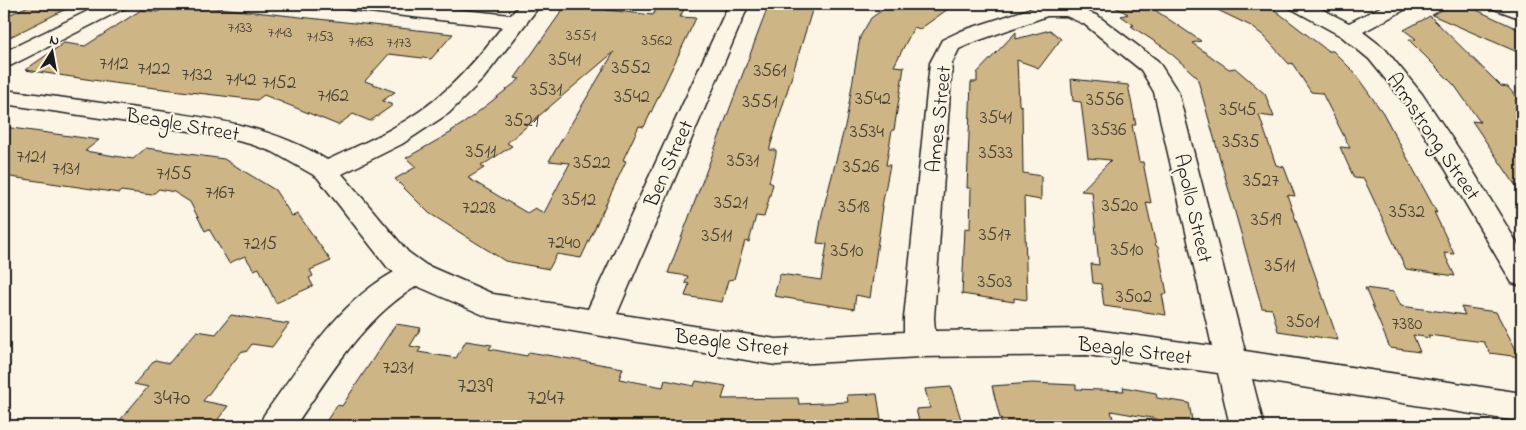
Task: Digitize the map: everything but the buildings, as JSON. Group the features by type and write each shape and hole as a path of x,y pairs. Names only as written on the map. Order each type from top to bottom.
{"street":[{"path":"4,60 118,4"},
{"path":"351,4 516,22"},
{"path":"326,171 400,135 438,110 478,71 531,4"},
{"name":"Ben Street","path":"598,322 739,4"},
{"name":"Armstrong Street","path":"1297,4 1349,30 1377,54 1414,99 1452,158 1522,275"},
{"path":"1349,30 1401,4"},
{"path":"1499,4 1522,13"},
{"name":"Ames Street","path":"920,344 919,318 941,63 950,45 969,36 1045,10 1070,10 1091,20"},
{"name":"Apollo Street","path":"1091,20 1150,66 1166,92 1247,426"},
{"name":"Beagle Street","path":"4,96 220,126 270,142 316,164 326,171 398,260 416,273 488,305 776,352 920,344 1087,342 1232,362 1522,408"},
{"path":"276,426 339,337 386,290 416,273"}]}
